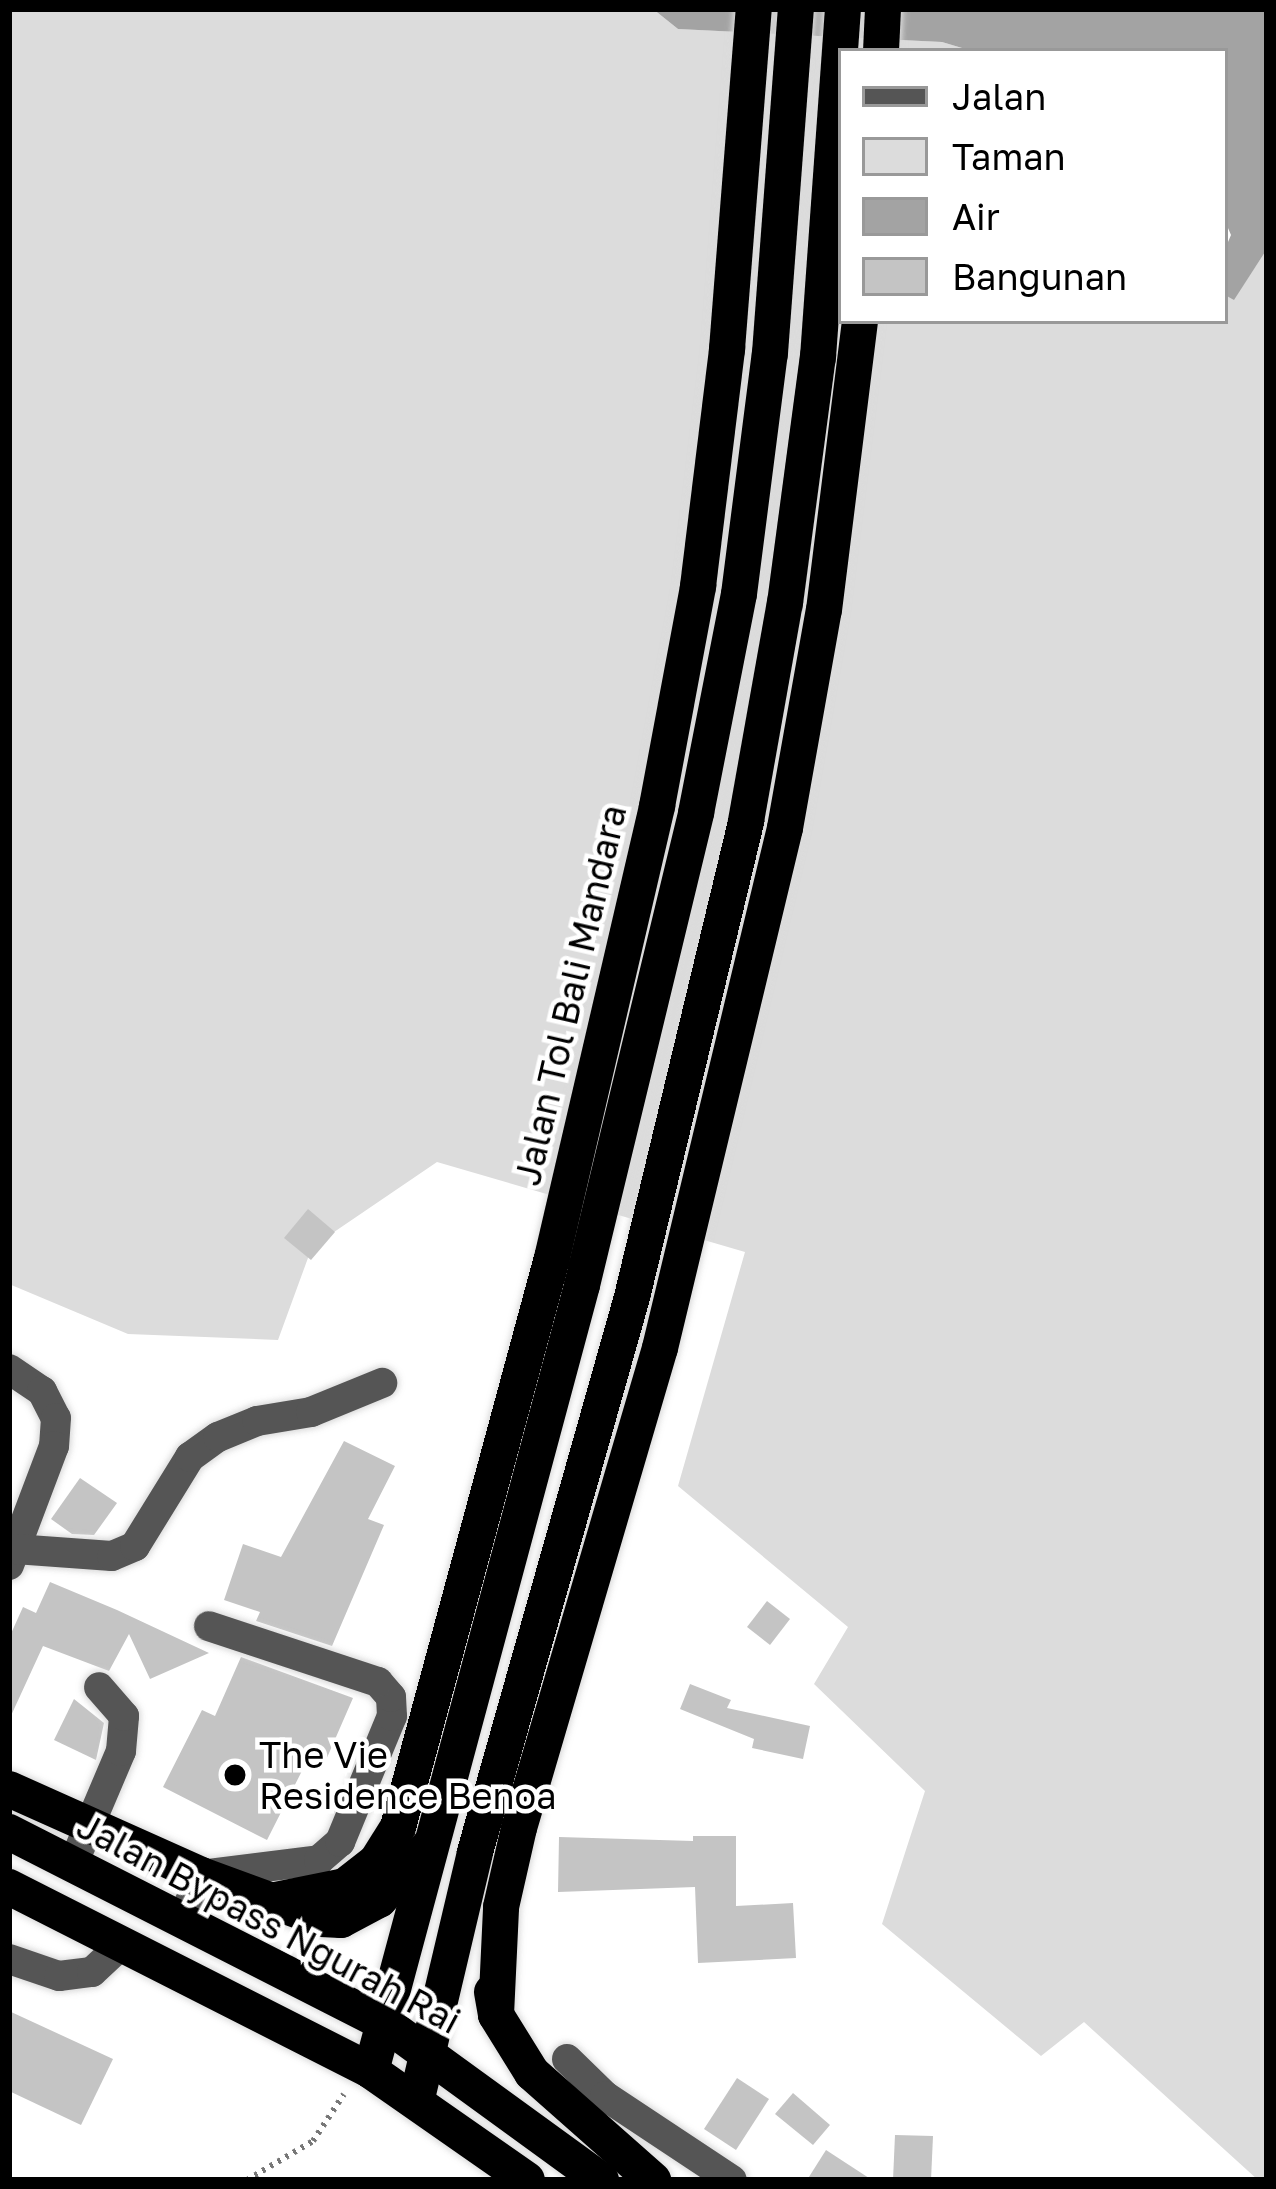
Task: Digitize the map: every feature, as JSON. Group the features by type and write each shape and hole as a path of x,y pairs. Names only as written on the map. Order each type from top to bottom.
{"highway":[{"name":"Jalan Tol Bali Mandara","path":"271,1901 345,1886 376,1862 398,1827 547,1274 657,806 698,586 727,349 754,9"},
{"path":"366,2068 386,2024 582,1286 696,813 739,594 770,353 796,9"},
{"path":"840,48 843,9"},
{"path":"881,48 883,9"},
{"path":"418,2098 475,1852 632,1297 746,821 785,603 818,357 838,79"},
{"path":"496,2015 500,1906 660,1348 785,828 824,610 860,324"},
{"path":"505,1578 547,1274"},
{"path":"551,1588 660,1348"},
{"path":"9,1789 201,1875 321,1919 341,1920 380,1900 433,1842"},
{"name":"Jalan Bypass Ngurah Rai","path":"9,1832 386,2024 601,2180"},
{"path":"475,1852 479,1935 496,2015 532,2073 653,2180"},
{"path":"9,1887 366,2068 418,2098 526,2180"}],"lane":[{"path":"9,1369 42,1391 56,1418 54,1446 12,1557 112,1556 135,1546 190,1457 218,1437 257,1421 310,1412 382,1383"},
{"path":"182,1920 201,1875 319,1860 340,1842 392,1716 391,1697 378,1682 208,1626"},
{"path":"73,1864 121,1751 124,1716 99,1687"},
{"path":"9,1959 59,1976 92,1972 122,1944"},
{"path":"567,2059 605,2096 732,2180"}],"path":[{"path":"247,2180 313,2141 366,2068"}],"green space":[{"path":"9,9 653,9 678,29 942,42 962,48 838,48 838,324 1228,324 1228,296 1234,299 1267,249 1267,2180 1258,2180 1084,2022 1041,2056 882,1924 925,1791 814,1684 848,1627 678,1486 745,1252 437,1162 312,1247 278,1340 128,1334 9,1284"}],"water":[{"path":"653,9 1267,9 1267,249 1234,300 1228,297 1228,48 962,48 942,42 678,29"}],"building":[{"path":"308,1209 335,1232 311,1260 284,1238"},
{"path":"344,1441 395,1466 368,1519 384,1525 332,1646 256,1621 260,1612 224,1600 243,1544 281,1557"},
{"path":"80,1478 117,1503 94,1535 72,1534 51,1519"},
{"path":"50,1582 209,1653 150,1679 129,1634 109,1671 43,1646 9,1720 9,1638 23,1607 36,1613"},
{"path":"767,1601 790,1619 770,1645 747,1627"},
{"path":"241,1657 353,1698 326,1760 311,1753 267,1840 163,1787 202,1710 215,1716"},
{"path":"690,1684 731,1700 727,1708 810,1726 803,1759 752,1748 754,1739 680,1709"},
{"path":"74,1699 104,1723 96,1760 54,1740"},
{"path":"693,1836 736,1836 736,1906 793,1903 796,1958 698,1963 695,1887 558,1892 559,1837 693,1841"},
{"path":"9,2011 113,2059 81,2125 9,2091"},
{"path":"737,2078 769,2099 736,2150 704,2129"},
{"path":"793,2093 830,2125 813,2145 775,2114"},
{"path":"895,2135 933,2136 931,2180 893,2180"},
{"path":"826,2150 872,2180 807,2180"}],"place":[{"name":"The Vie Residence Benoa","path":"235,1775"}]}
